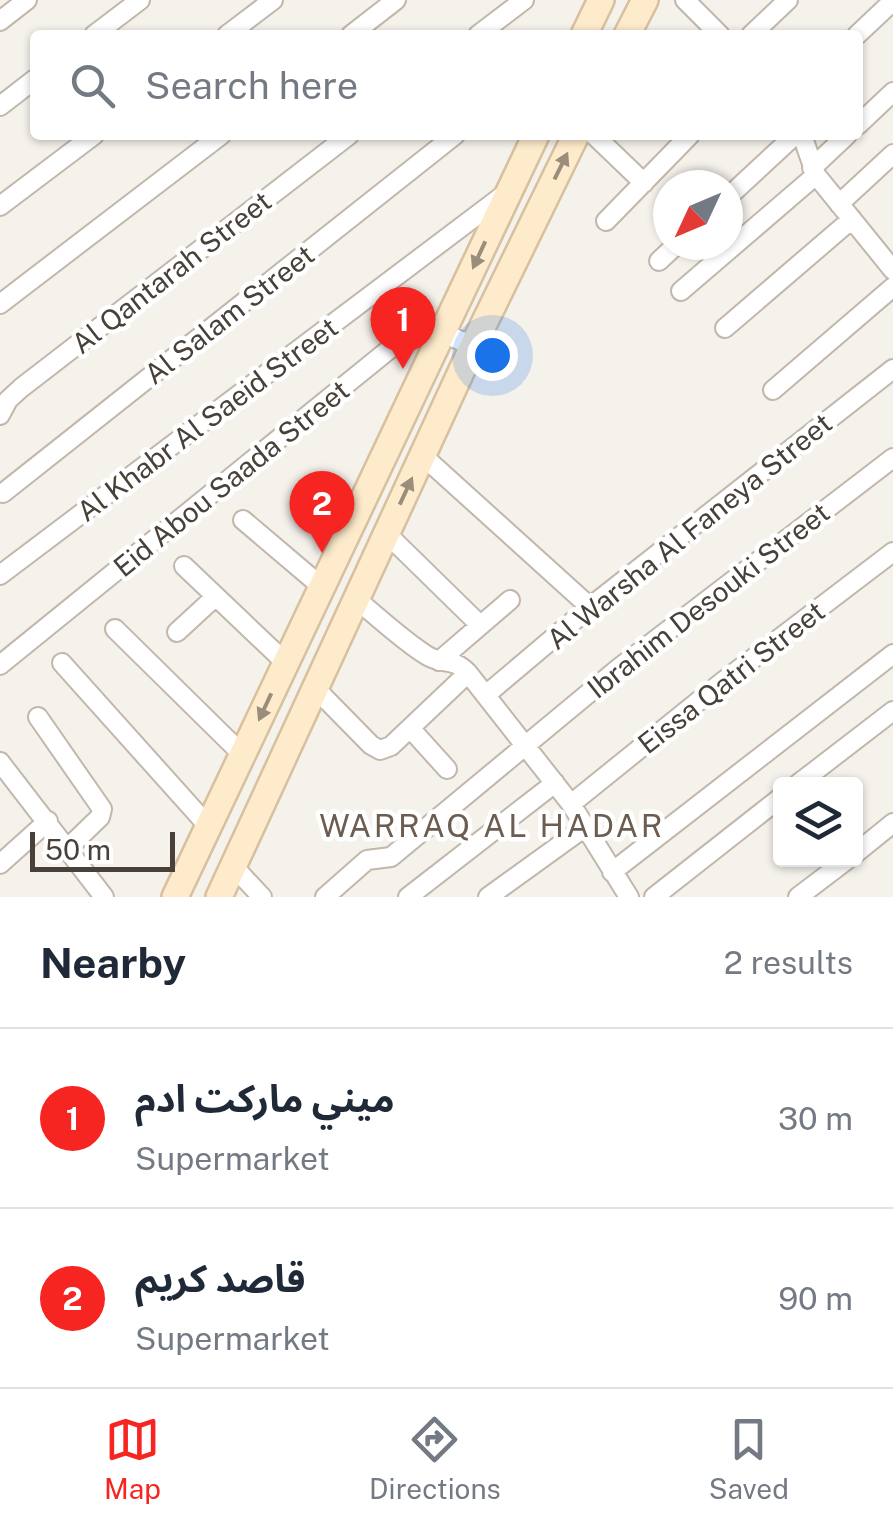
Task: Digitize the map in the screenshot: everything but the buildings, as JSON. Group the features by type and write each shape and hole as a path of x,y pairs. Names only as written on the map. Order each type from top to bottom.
{"main road":[{"path":"586,30 601,0"},
{"path":"632,30 645,0"},
{"path":"176,897 533,140"},
{"path":"219,897 473,346 574,140"}],"street":[{"path":"0,21 27,0"},
{"path":"101,30 140,0"},
{"path":"234,30 273,0"},
{"path":"357,30 396,0"},
{"path":"485,30 524,0"},
{"path":"685,0 715,30"},
{"path":"756,30 788,0"},
{"path":"863,30 893,1"},
{"path":"0,106 30,83"},
{"path":"863,120 893,92"},
{"path":"0,206 87,140"},
{"path":"0,304 214,140"},
{"name":"Al Qantarah Street","path":"0,415 21,388 343,140"},
{"name":"Al Salam Street","path":"3,493 449,140"},
{"path":"599,140 644,183"},
{"path":"606,221 685,140"},
{"path":"743,184 792,140"},
{"path":"800,140 814,171 893,270"},
{"path":"681,291 814,171 842,140"},
{"path":"839,204 893,154"},
{"name":"Al Khabr Al Saeid Street","path":"0,575 510,190"},
{"path":"724,328 852,220"},
{"path":"773,390 893,287"},
{"name":"Eid Abou Saada Street","path":"0,665 402,340 424,330 442,333"},
{"path":"442,333 473,346"},
{"name":"Al Warsha Al Faneya Street","path":"487,694 893,369"},
{"path":"422,456 590,608"},
{"name":"Ibrahim Desouki Street","path":"324,897 360,865 391,858 524,744 893,458"},
{"path":"242,520 322,587"},
{"path":"386,534 480,626"},
{"name":"Eissa Qatri Street","path":"571,804 893,552"},
{"path":"184,566 286,663"},
{"path":"177,632 215,596"},
{"path":"356,599 425,654 439,661 456,662 468,673 571,804 629,897"},
{"path":"439,661 510,600"},
{"path":"115,629 243,755"},
{"path":"612,872 893,654"},
{"path":"62,663 208,827"},
{"path":"316,688 380,750 391,746 468,673"},
{"path":"807,777 893,711"},
{"path":"38,717 102,808 100,817 68,849"},
{"path":"410,728 447,769"},
{"path":"0,762 48,821 100,896"},
{"path":"408,897 554,783"},
{"path":"654,897 773,804"},
{"path":"0,864 48,821"},
{"path":"863,847 893,823"},
{"path":"488,897 585,826"},
{"path":"234,866 262,897"},
{"path":"798,897 839,867"}],"place":[{"name":"ميني ماركت ادم","path":"403,369"},
{"name":"قاصد كريم","path":"322,553"}],"district":[{"name":"WARRAQ AL HADAR","path":"492,825"}]}
